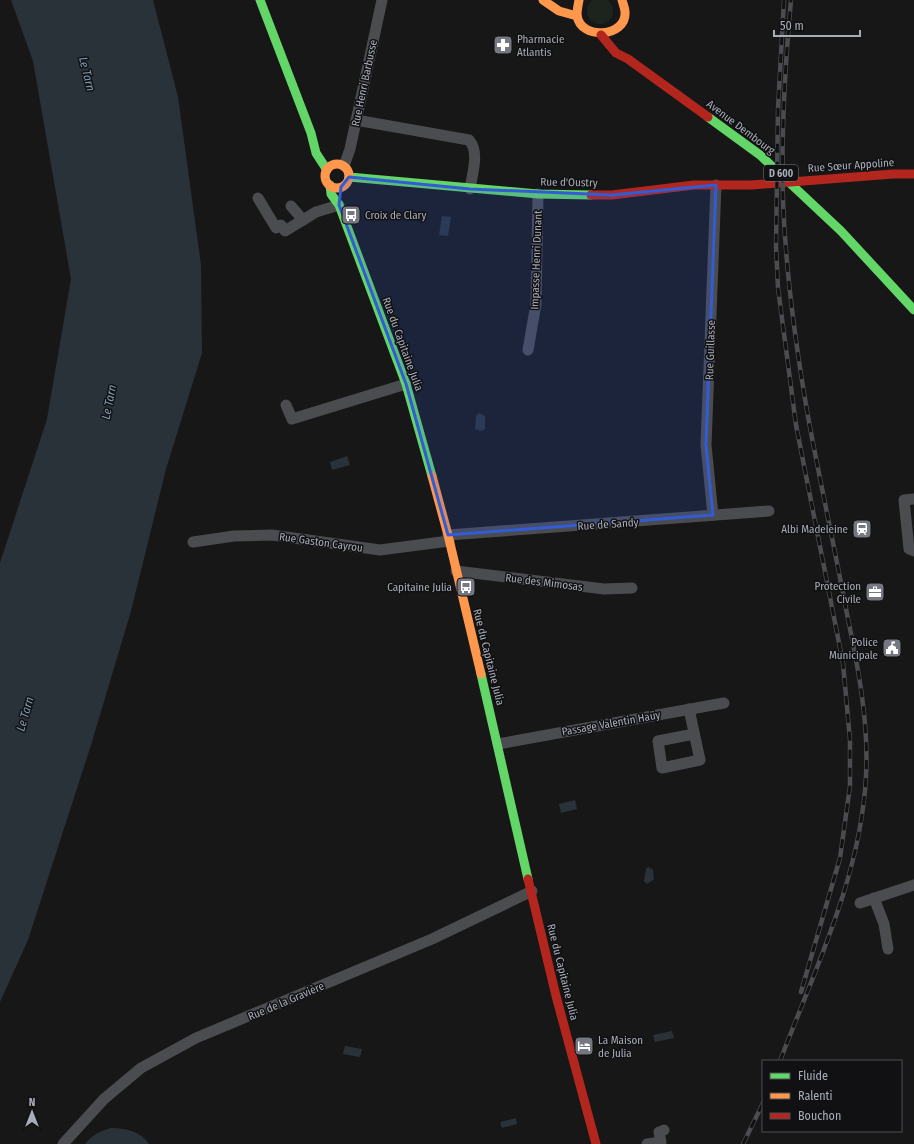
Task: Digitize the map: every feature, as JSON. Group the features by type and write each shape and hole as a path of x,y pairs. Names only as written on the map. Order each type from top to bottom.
{"street":[{"name":"Rue du Capitaine Julia","path":"260,0 311,133 312,144 317,157 330,167 325,176 330,185 331,194 339,205 406,384 448,538 498,744 556,996 596,1144"},
{"name":"Rue Henri Barbusse","path":"344,166 356,120 382,0"},
{"path":"544,0 552,8 570,16 577,16"},
{"path":"551,0 573,1 577,7 577,16 582,25 589,32 601,35 610,33 618,28 623,20 625,11 622,0"},
{"name":"Avenue Dembourg","path":"618,28 619,44 628,59"},
{"name":"Avenue Dembourg","path":"601,35 616,53 628,59 754,150 841,231 914,310"},
{"path":"356,120 469,140 474,146 475,152 470,189"},
{"path":"330,167 340,164 348,171 346,183 341,187 330,185"},
{"name":"Rue Sœur Appoline","path":"789,181 914,174"},
{"name":"Rue d'Oustry","path":"348,177 538,194 612,195 694,185 751,185 789,181"},
{"name":"Rue Guillasse","path":"714,515 706,445 716,185"},
{"path":"258,198 276,228 281,225 285,231 316,212 339,205 342,194 341,187"},
{"name":"Impasse Henri Dunant","path":"528,350 536,304 538,194"},
{"path":"291,206 303,220"},
{"path":"286,405 292,420 406,384"},
{"path":"914,499 904,500 909,549 914,551"},
{"name":"Rue de Sandy","path":"448,538 769,511"},
{"name":"Rue Gaston Cayrou","path":"193,542 234,536 272,535 380,550 448,538"},
{"name":"Rue des Mimosas","path":"456,571 604,589 632,588"},
{"name":"Passage Valentin Haüy","path":"498,744 724,703"},
{"path":"689,709 694,734"},
{"path":"860,903 914,885"},
{"name":"Rue de la Gravière","path":"63,1144 104,1099 148,1064 196,1038 432,939 532,891"},
{"path":"874,898 884,924 888,949"},
{"path":"647,1144 661,1142 659,1132 664,1130"}],"highlighted area":[{"path":"349,177 470,189 612,195 716,185 706,445 713,515 448,535 406,384 339,205 341,187"}],"shaded area":[{"path":"595,-1 605,-1 612,6 612,16 605,23 595,23 588,16 588,6"}],"water":[{"name":"Le Tarn","path":"11,0 153,0 178,97 201,265 202,353 166,469 131,611 91,745 28,940 0,1002 0,563 47,419 71,279 33,61"},
{"path":"442,216 451,217 448,236 439,235"},
{"path":"479,413 485,416 485,429 481,431 475,429 476,416"},
{"path":"347,456 350,465 332,470 330,462"},
{"path":"575,800 577,809 561,813 559,804"},
{"path":"648,867 653,870 654,879 647,884 644,881 646,869"},
{"path":"672,1031 674,1038 655,1042 653,1035"},
{"path":"345,1046 362,1049 360,1057 343,1054"},
{"path":"516,1118 517,1124 502,1128 500,1122"},
{"path":"111,1128 137,1133 149,1144 85,1144 96,1134"}],"railway":[{"path":"784,0 778,109 776,246 778,288 796,425 843,663 850,740 850,786 840,858 801,992"},
{"path":"780,1060 821,957 846,886 862,813 866,776 866,735 859,674 809,422 789,284 784,229 783,126 785,75 791,0"},
{"path":"743,1144 762,1105"}],"traffic: fast":[{"path":"260,0 311,133 316,153 327,170"},
{"path":"708,117 760,155 841,231 914,310"},
{"path":"349,177 538,194 591,195"},
{"path":"330,185 331,194 339,205 406,384 432,476"},
{"path":"481,674 528,879"}],"traffic: slow":[{"path":"543,0 559,11 577,16"},
{"path":"579,0 577,15 580,23 586,29 603,33 619,27 624,20 625,10 622,0"},
{"path":"337,164 345,168 349,176 345,184 337,188 329,184 325,176 329,168 337,164"},
{"path":"432,476 448,535 481,674"}],"traffic: jam":[{"path":"601,35 616,53 628,59 708,117"},
{"path":"591,195 612,195 694,185 751,185 893,174 914,174"},
{"path":"528,879 556,996 596,1144"}],"place":[{"name":"Pharmacie Atlantis","path":"503,45"},
{"name":"Croix de Clary","path":"351,215"},
{"name":"Albi Madeleine","path":"862,529"},
{"name":"Capitaine Julia","path":"466,587"},
{"name":"Protection Civile","path":"875,592"},
{"name":"Police Municipale","path":"892,648"},
{"name":"La Maison de Julia","path":"584,1046"}]}
